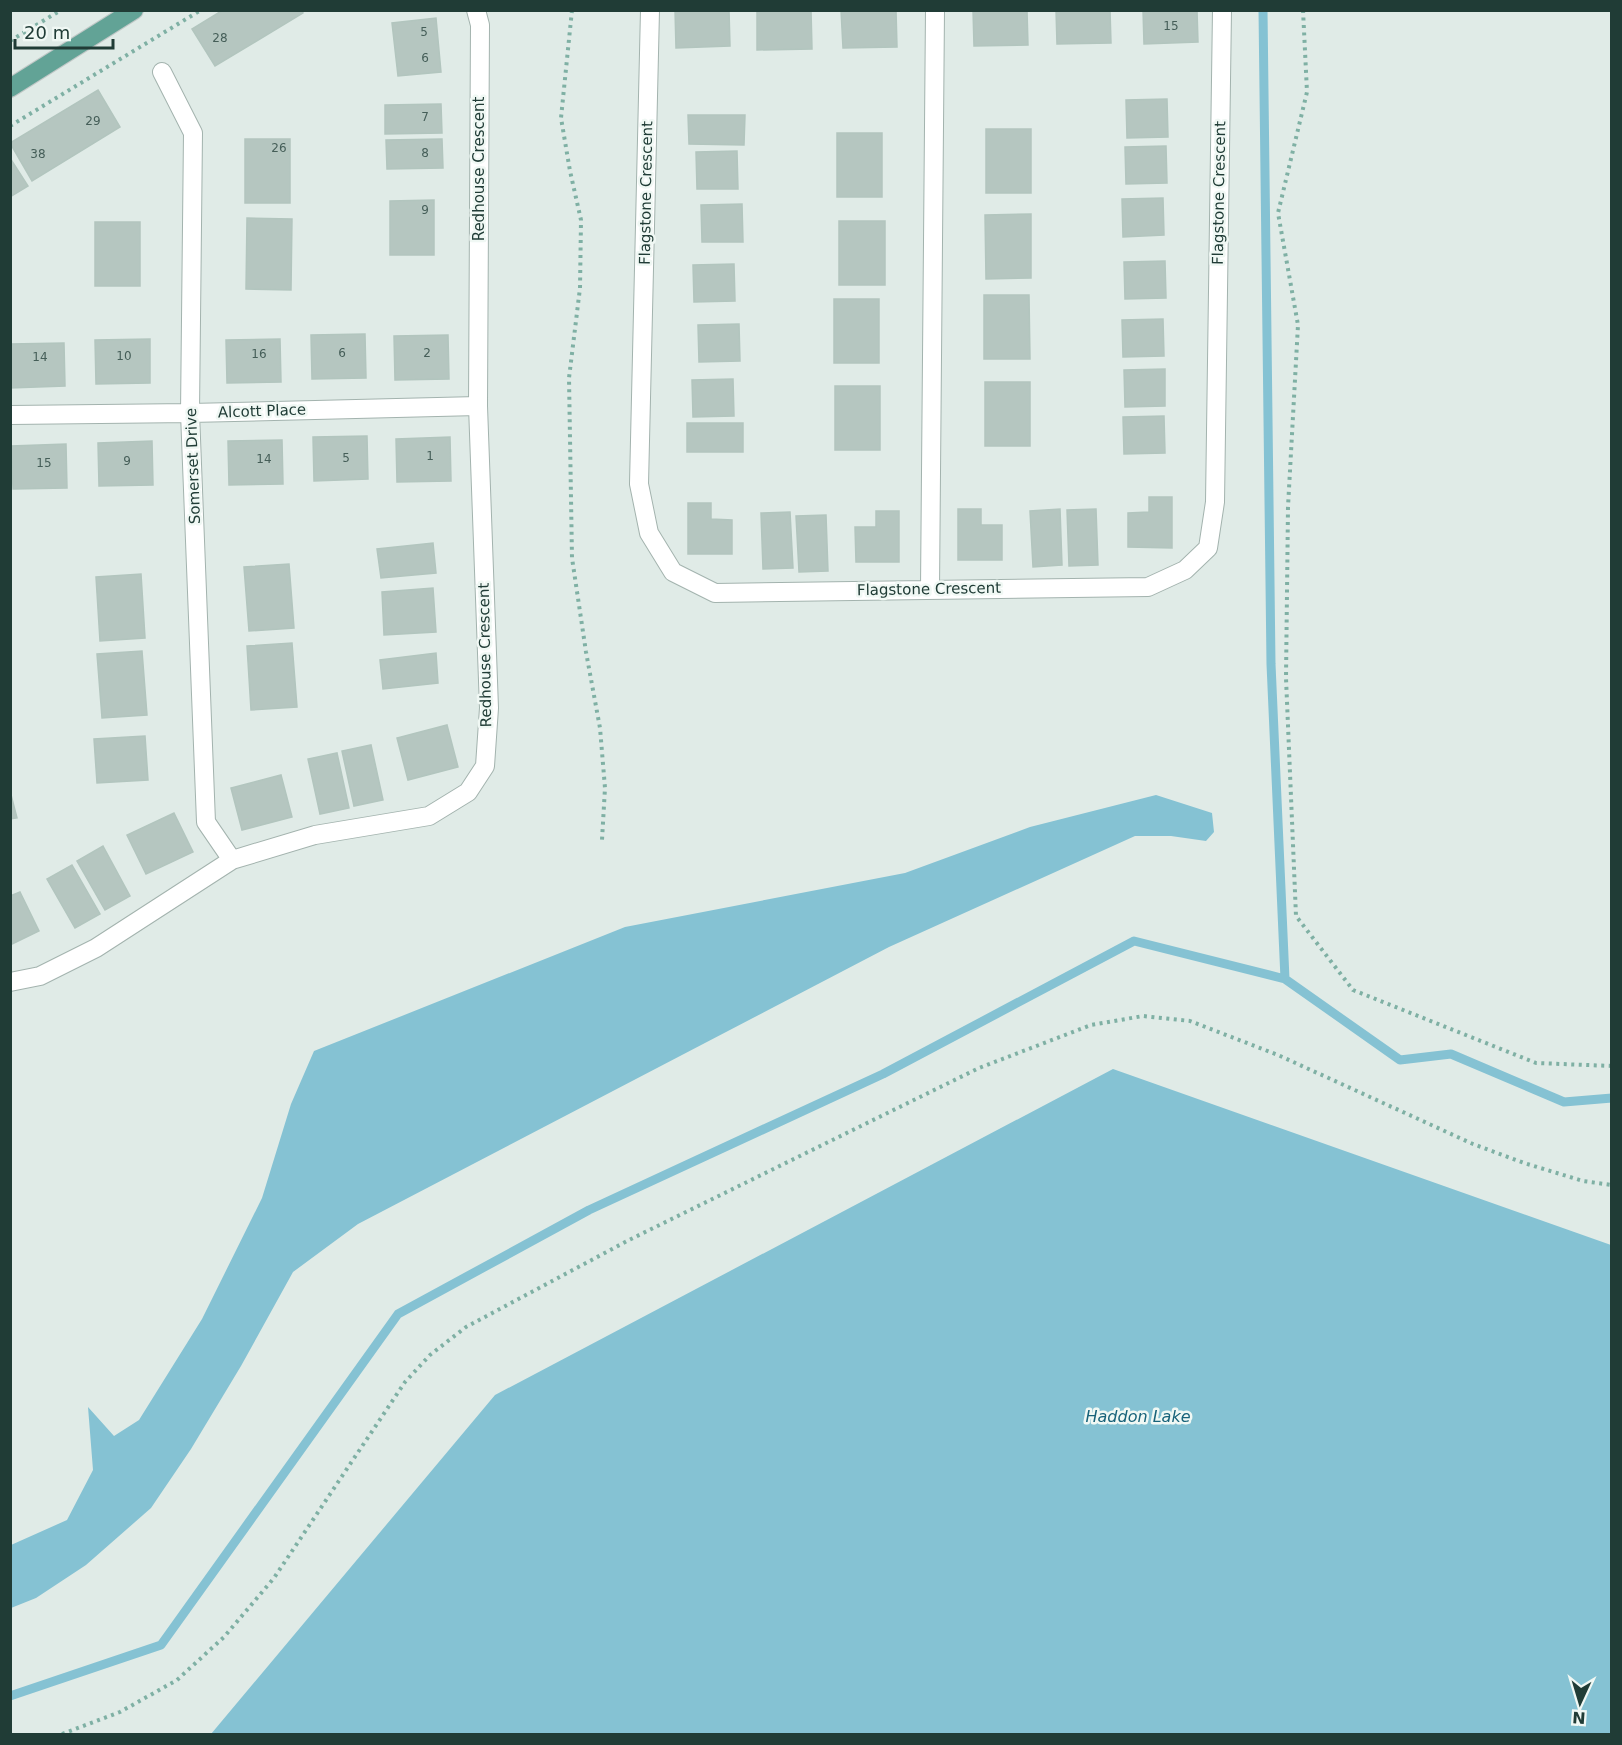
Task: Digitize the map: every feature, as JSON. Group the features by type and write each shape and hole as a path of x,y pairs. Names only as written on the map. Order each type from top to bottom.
{"main road":[{"path":"10,88 134,10"}],"street":[{"name":"Redhouse Crescent","path":"10,982 40,976 96,948 232,860 315,835 429,816 468,792 485,766 489,708 478,406 480,25 476,10"},
{"name":"Flagstone Crescent","path":"650,10 639,484 649,533 673,572 715,593 1148,587 1185,570 1208,548 1215,502 1222,10"},
{"path":"930,589 935,10"},
{"name":"Somerset Drive","path":"162,72 193,133 190,413 206,822 232,860"},
{"name":"Alcott Place","path":"10,415 478,406"}],"path":[{"path":"10,41 61,10"},
{"path":"10,126 201,10"},
{"path":"572,10 561,118 581,220 580,288 569,378 572,558 585,652 600,728 605,788 602,840"},
{"path":"1303,10 1307,92 1278,213 1298,325 1288,507 1286,678 1296,916 1353,990 1536,1063 1611,1066"},
{"path":"62,1734 120,1712 177,1680 224,1636 274,1578 405,1382 430,1355 466,1327 629,1240 979,1068 1091,1025 1143,1016 1190,1021 1278,1054 1473,1144 1583,1181 1611,1185"}],"water":[{"path":"1156,795 1212,813 1214,832 1206,841 1171,836 1135,836 889,947 358,1224 293,1272 241,1366 191,1449 151,1508 86,1565 36,1598 11,1608 11,1545 67,1520 93,1470 88,1407 114,1436 139,1420 202,1319 262,1198 291,1104 314,1051 625,927 905,873 1030,827"},
{"name":"Haddon Lake","path":"1113,1069 1611,1245 1611,1734 211,1734 495,1395"}],"building":[{"path":"223,10 302,10 303,13 215,66 192,29"},
{"path":"675,10 729,10 730,46 676,48"},
{"path":"757,10 811,10 812,49 757,50"},
{"path":"841,10 896,10 897,47 843,48"},
{"path":"973,10 1027,10 1028,45 974,46"},
{"path":"1056,10 1110,10 1111,43 1057,44"},
{"path":"1143,10 1197,10 1198,42 1144,44"},
{"path":"436,18 441,72 398,76 392,23"},
{"path":"98,90 120,127 32,181 10,143"},
{"path":"1167,99 1168,137 1127,138 1126,100"},
{"path":"441,104 442,133 385,134 385,105"},
{"path":"688,115 745,115 744,145 689,144"},
{"path":"986,129 1031,129 1031,193 986,193"},
{"path":"837,133 882,133 882,197 837,197"},
{"path":"245,139 290,139 290,203 245,203"},
{"path":"442,139 443,168 387,169 386,140"},
{"path":"1166,146 1167,183 1126,184 1125,147"},
{"path":"737,151 738,189 697,189 696,152"},
{"path":"10,158 28,186 10,197"},
{"path":"1163,198 1164,235 1123,237 1122,199"},
{"path":"434,200 434,255 390,255 390,201"},
{"path":"742,204 743,242 702,242 701,205"},
{"path":"1031,214 1031,278 986,279 985,215"},
{"path":"247,218 292,219 291,290 246,289"},
{"path":"839,221 885,221 885,285 839,285"},
{"path":"95,222 140,222 140,286 95,286"},
{"path":"1165,261 1166,298 1125,299 1124,262"},
{"path":"734,264 735,301 694,302 693,265"},
{"path":"984,295 1029,295 1030,359 984,359"},
{"path":"834,299 879,299 879,363 834,363"},
{"path":"1163,319 1164,356 1123,357 1122,320"},
{"path":"739,324 740,361 699,362 698,325"},
{"path":"365,334 366,378 312,379 311,335"},
{"path":"448,335 449,379 395,380 394,336"},
{"path":"150,339 150,383 96,384 95,340"},
{"path":"280,339 281,382 227,383 226,340"},
{"path":"64,343 65,386 10,388 10,344"},
{"path":"1165,369 1165,406 1125,407 1124,370"},
{"path":"733,379 734,416 693,417 692,380"},
{"path":"985,382 1030,382 1030,446 985,446"},
{"path":"835,386 880,386 880,450 835,450"},
{"path":"1164,416 1165,453 1124,454 1123,417"},
{"path":"687,423 743,423 743,452 687,452"},
{"path":"367,436 368,479 314,481 313,437"},
{"path":"450,437 451,481 397,482 396,439"},
{"path":"282,440 283,484 229,485 228,441"},
{"path":"152,441 153,485 99,486 98,443"},
{"path":"66,444 67,488 13,489 11,446"},
{"path":"1149,497 1172,497 1172,548 1128,547 1128,513 1149,512"},
{"path":"688,503 711,503 711,519 732,520 732,554 688,554"},
{"path":"958,509 981,509 981,525 1002,525 1002,560 958,560"},
{"path":"1060,509 1062,565 1033,567 1030,511"},
{"path":"1096,509 1098,565 1069,566 1067,510"},
{"path":"876,511 899,511 899,562 856,562 855,527 876,527"},
{"path":"790,512 793,568 763,569 761,513"},
{"path":"826,515 828,571 799,572 796,516"},
{"path":"433,543 436,573 381,578 377,549"},
{"path":"289,564 294,628 249,631 244,567"},
{"path":"141,574 145,638 100,641 96,577"},
{"path":"433,588 436,632 384,635 382,592"},
{"path":"292,643 297,707 251,710 247,646"},
{"path":"142,651 147,715 102,718 97,654"},
{"path":"436,653 438,683 383,689 380,660"},
{"path":"447,725 458,767 408,780 397,738"},
{"path":"145,736 148,780 97,783 94,739"},
{"path":"371,745 383,800 354,806 342,751"},
{"path":"337,753 349,808 320,814 308,759"},
{"path":"281,775 292,817 242,830 231,788"},
{"path":"10,791 17,818 10,819"},
{"path":"174,813 193,852 146,874 127,835"},
{"path":"103,846 130,896 105,910 77,861"},
{"path":"72,865 100,914 75,928 47,879"},
{"path":"20,892 39,931 10,945 10,896"}],"waterway":[{"path":"1263,10 1271,664 1285,979"},
{"path":"10,1696 161,1645 398,1314 589,1210 883,1074 1134,941 1285,979 1400,1060 1451,1054 1564,1102 1612,1098"}]}
